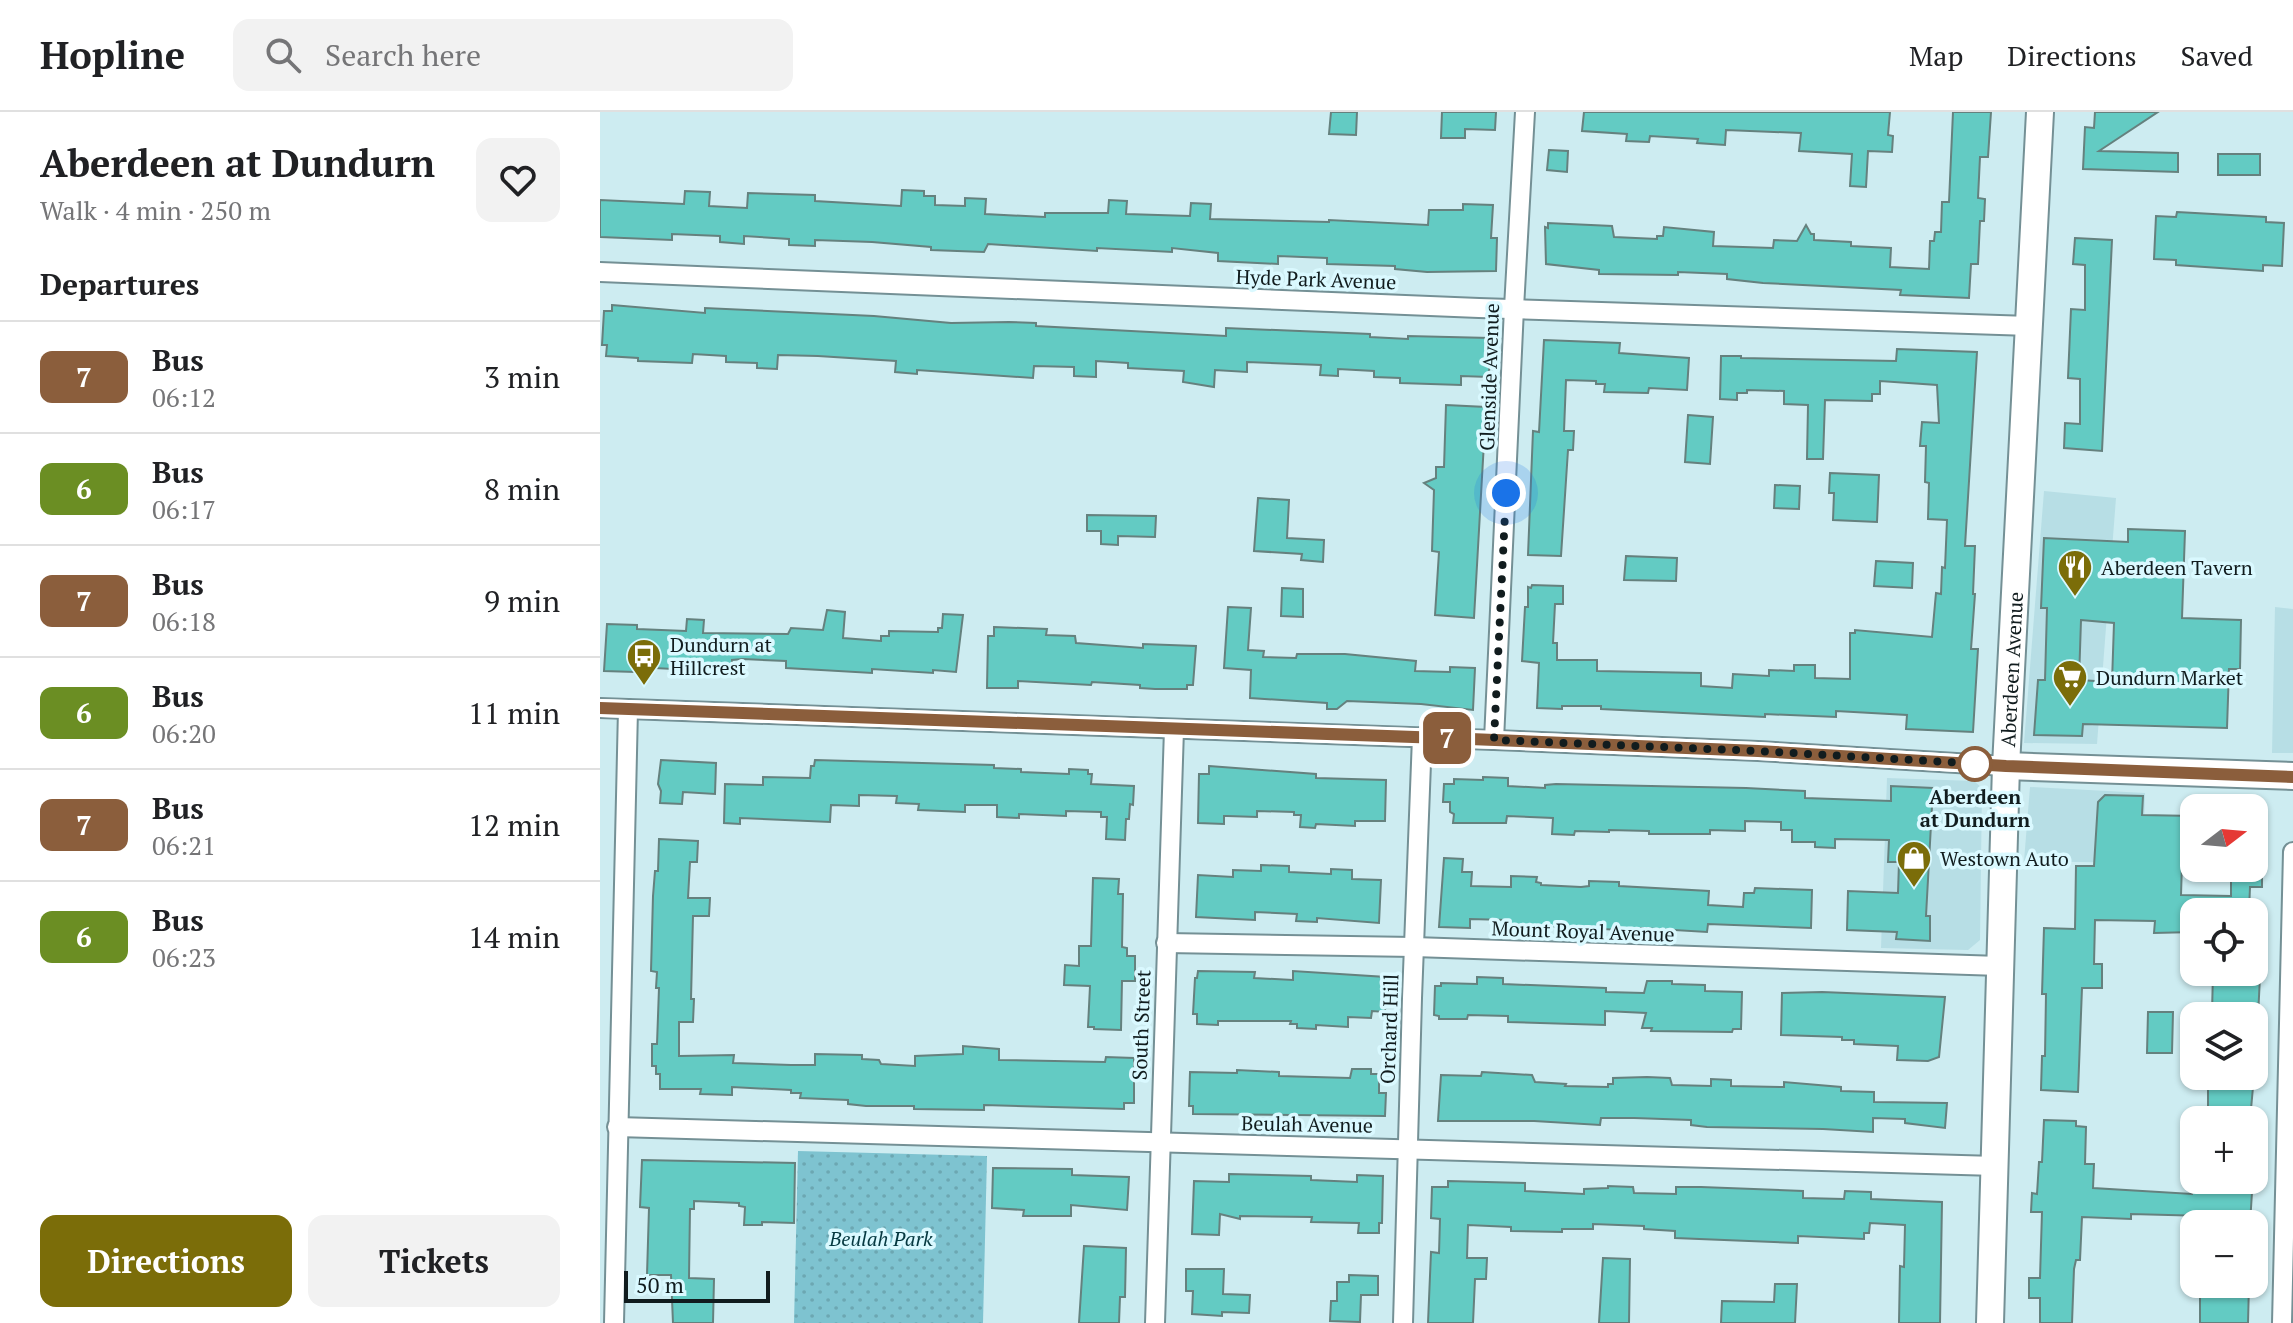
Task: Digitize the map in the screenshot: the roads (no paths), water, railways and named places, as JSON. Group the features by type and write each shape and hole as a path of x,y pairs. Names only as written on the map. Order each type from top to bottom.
{"main road":[{"name":"Aberdeen Avenue","path":"1990,1323 2006,766 2040,112"},
{"path":"2006,766 2293,776"}],"street":[{"name":"Glenside Avenue","path":"1494,740 1525,112"},
{"name":"Hyde Park Avenue","path":"600,272 2030,326"},
{"path":"600,708 1422,737 1758,751 2006,766"},
{"path":"614,1323 628,709"},
{"name":"South Street","path":"1155,1323 1174,729"},
{"name":"Orchard Hill","path":"1403,1323 1422,737"},
{"path":"2282,1323 2293,852"},
{"name":"Mount Royal Avenue","path":"1166,943 1414,947 2000,966"},
{"name":"Beulah Avenue","path":"617,1127 1996,1166"}],"place":[{"name":"Aberdeen Tavern","path":"2075,598"},
{"name":"Dundurn at Hillcrest","path":"644,687"},
{"name":"Dundurn Market","path":"2070,708"},
{"name":"Aberdeen at Dundurn","path":"1975,764"},
{"name":"Westown Auto","path":"1914,889"}],"park label":[{"name":"Beulah Park","path":"881,1238"}]}
